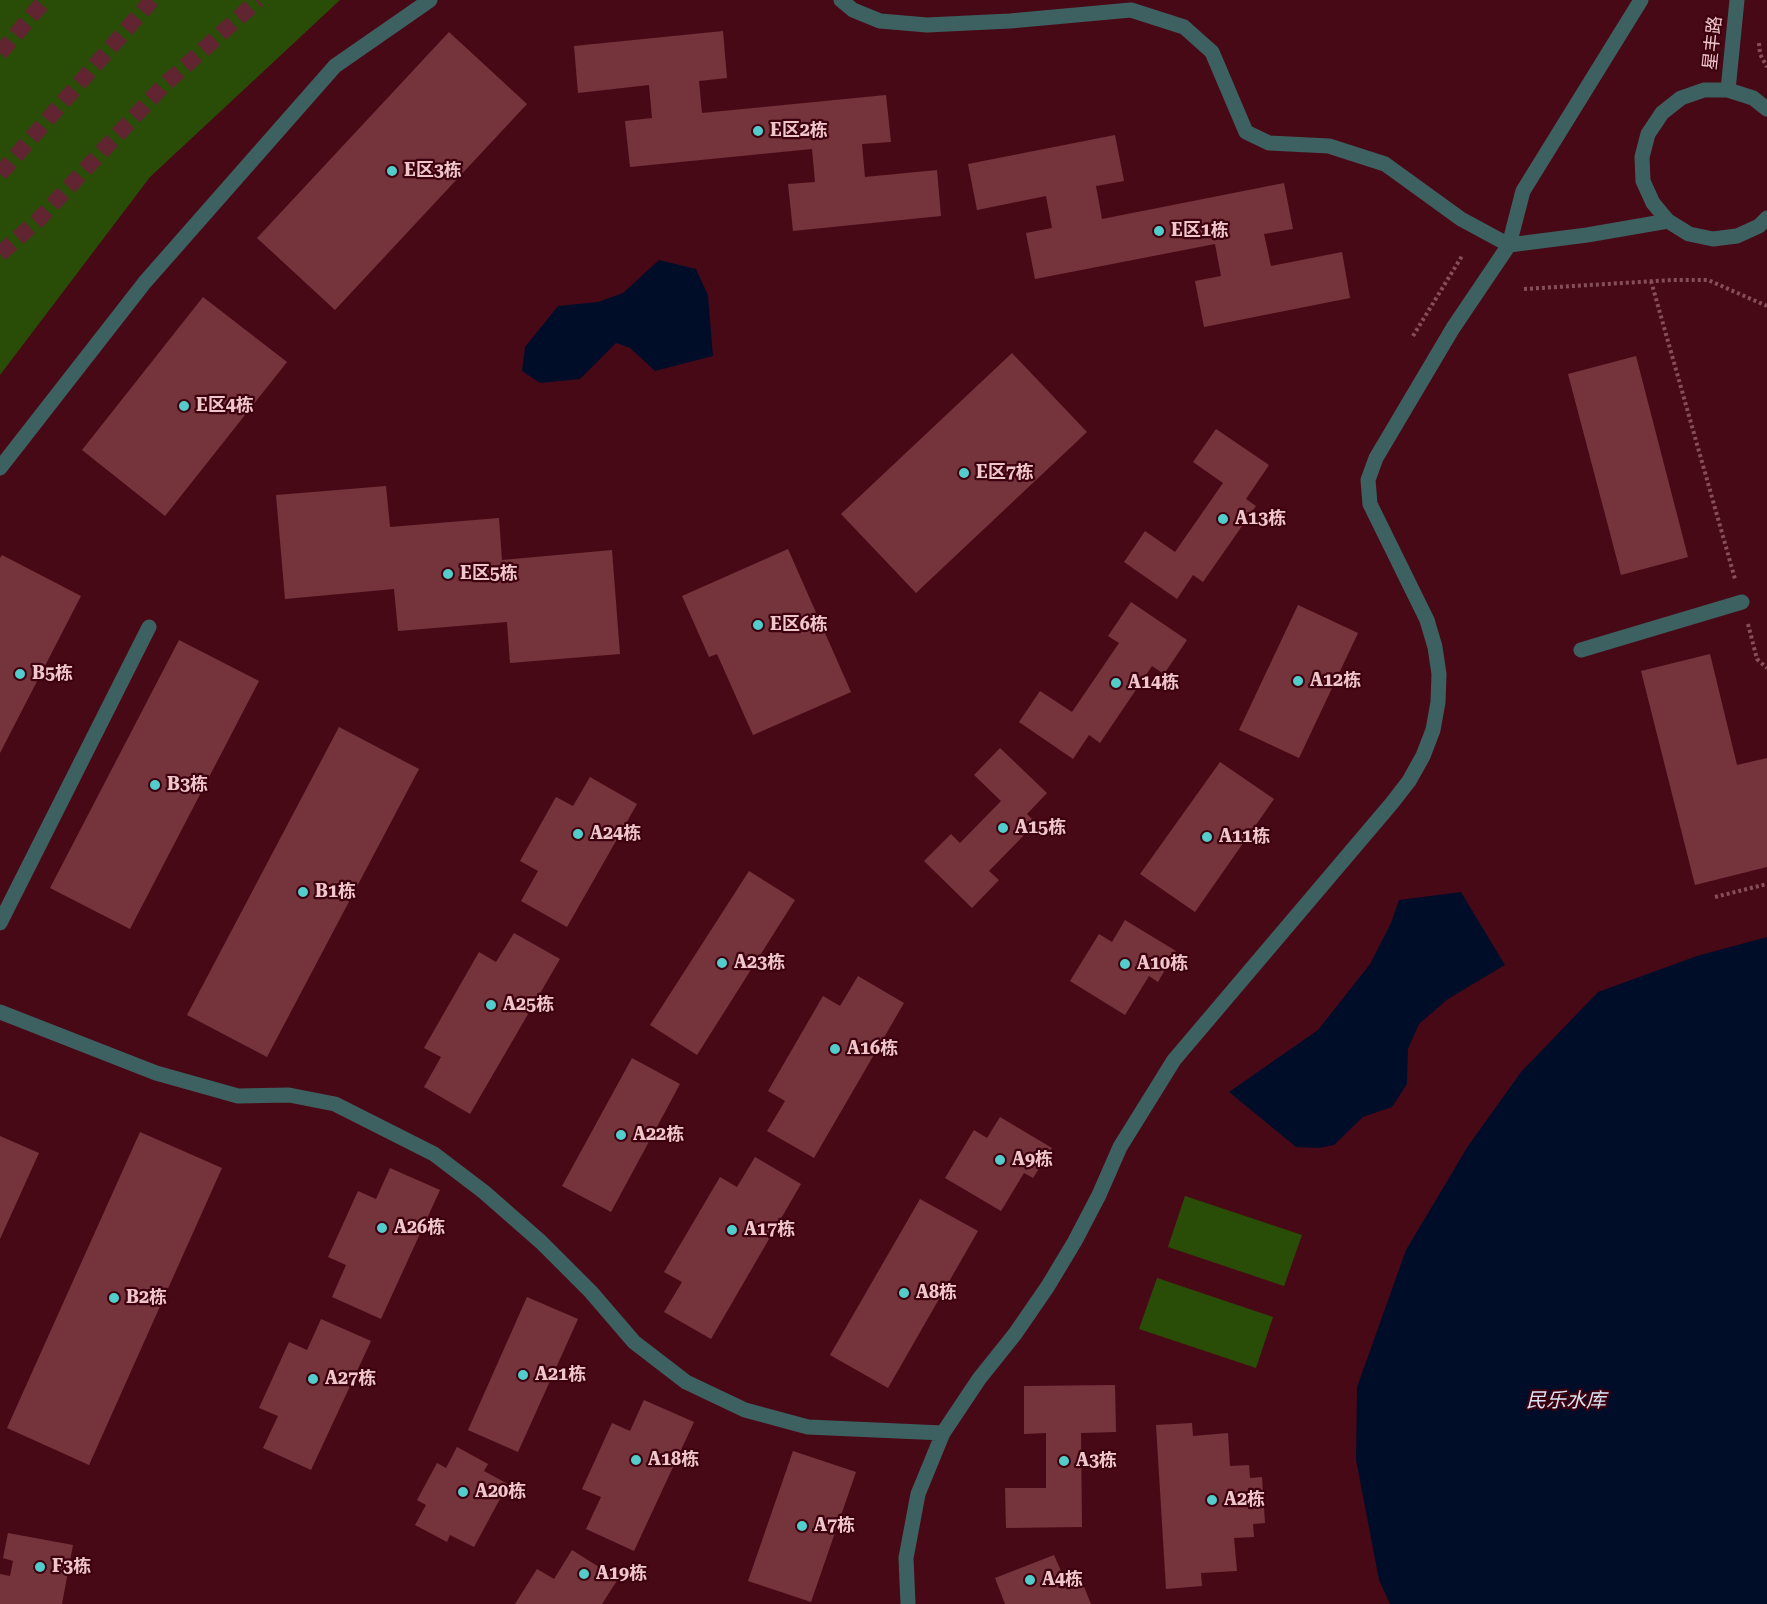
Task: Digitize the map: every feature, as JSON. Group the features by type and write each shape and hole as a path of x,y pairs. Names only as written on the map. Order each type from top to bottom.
{"street":[{"path":"0,468 145,282 335,66 430,0"},
{"path":"841,0 853,9 880,21 939,24 1010,21 1131,10 1184,27 1212,52 1246,132 1269,143 1329,146 1385,164 1461,219 1509,245 1668,221"},
{"path":"908,1604 906,1558 918,1494 943,1433 979,1379 1015,1334 1048,1286 1084,1223 1120,1147 1174,1060 1392,803 1409,781 1423,756 1433,730 1438,702 1439,674 1436,647 1427,620 1370,504 1368,480 1376,458 1442,348 1509,245 1523,191 1641,0"},
{"name":"星丰路","path":"1728,90 1737,0"},
{"name":"星丰路","path":"1767,110 1753,98 1728,90 1704,90 1681,98 1662,113 1648,134 1642,157 1643,181 1653,203 1668,221 1689,234 1713,239 1737,236 1759,226 1767,218"},
{"path":"1581,650 1742,602"},
{"path":"0,923 149,627"},
{"path":"0,1012 156,1073 238,1096 289,1095 334,1104 434,1155 484,1192 541,1242 591,1292 634,1342 686,1382 745,1410 808,1427 943,1433"}],"path":[{"path":"1759,42 1760,54 1767,67"},
{"path":"1413,336 1462,256"},
{"path":"1524,290 1651,281 1708,280 1767,306"},
{"path":"1651,281 1757,659 1767,668"},
{"path":"1715,897 1767,884"}],"green space":[{"path":"0,0 340,0 150,177 0,375"},
{"path":"1185,1196 1302,1235 1284,1286 1168,1247"},
{"path":"1157,1278 1273,1317 1256,1368 1139,1329"}],"water":[{"path":"659,260 696,269 708,295 713,356 655,371 630,348 616,343 580,379 540,383 522,371 525,347 558,306 598,302 623,293"},
{"path":"1461,892 1505,965 1448,999 1419,1024 1408,1049 1407,1084 1392,1107 1363,1117 1334,1145 1319,1148 1296,1147 1229,1092 1318,1030 1370,964 1391,923 1399,900"},
{"name":"民乐水库","path":"1767,937 1767,1604 1390,1604 1379,1580 1356,1460 1357,1387 1406,1250 1468,1146 1521,1072 1598,992 1697,956"}],"building":[{"name":"E区2栋","path":"723,31 727,78 699,81 702,113 886,95 891,142 862,144 865,177 937,170 941,216 793,231 788,184 815,182 812,149 630,167 625,121 652,118 649,85 578,93 574,46"},
{"name":"E区3栋","path":"449,32 527,104 335,310 257,238"},
{"name":"E区1栋","path":"1115,135 1124,181 1096,186 1102,219 1284,183 1293,229 1264,234 1271,266 1342,252 1350,298 1204,327 1195,281 1221,276 1215,244 1035,279 1026,233 1052,228 1046,196 977,210 968,164"},
{"name":"E区4栋","path":"203,297 287,362 165,516 82,450"},
{"name":"E区7栋","path":"1012,353 1087,432 916,593 841,514"},
{"path":"1636,356 1688,557 1621,575 1568,374"},
{"name":"A13栋","path":"1216,429 1269,465 1246,499 1256,506 1203,582 1193,575 1177,599 1124,562 1145,531 1175,552 1223,483 1193,462"},
{"name":"E区5栋","path":"386,486 390,527 499,518 502,560 612,550 620,654 510,663 507,622 398,631 394,589 285,599 276,495"},
{"name":"E区6栋","path":"788,549 851,692 753,735 717,654 709,657 682,596"},
{"name":"B5栋","path":"2,555 81,596 0,753 0,558"},
{"name":"A14栋","path":"1131,602 1187,640 1164,674 1152,666 1100,743 1089,735 1073,759 1019,722 1040,691 1072,712 1119,643 1108,636"},
{"name":"A12栋","path":"1298,605 1358,633 1299,758 1239,730"},
{"name":"B3栋","path":"179,640 259,681 130,929 50,888"},
{"path":"1710,654 1737,765 1767,758 1767,867 1695,885 1641,671"},
{"name":"B1栋","path":"339,727 419,769 267,1057 187,1015"},
{"name":"A15栋","path":"1000,748 1047,793 1027,814 1036,823 989,871 999,880 972,908 924,861 951,834 960,843 1001,801 974,775"},
{"name":"A11栋","path":"1220,762 1274,799 1195,912 1140,874"},
{"name":"A24栋","path":"590,777 637,804 567,927 521,901 538,871 520,861 556,797 573,806"},
{"name":"A23栋","path":"749,871 795,900 697,1055 650,1025"},
{"name":"A10栋","path":"1125,920 1176,951 1158,982 1149,976 1125,1015 1070,981 1099,934 1112,942"},
{"name":"A25栋","path":"514,933 560,959 470,1114 424,1087 441,1057 424,1048 479,952 496,962"},
{"name":"A16栋","path":"858,976 904,1003 814,1158 767,1131 785,1101 768,1091 823,996 840,1006"},
{"name":"A22栋","path":"632,1058 680,1084 611,1212 562,1186"},
{"name":"A9栋","path":"1000,1117 1052,1148 1033,1178 1024,1173 1001,1211 945,1178 974,1130 987,1138"},
{"name":"B2栋","path":"140,1132 222,1168 89,1465 7,1428"},
{"path":"0,1136 39,1153 0,1239"},
{"name":"A17栋","path":"755,1157 801,1184 711,1339 664,1312 682,1282 664,1272 720,1177 737,1187"},
{"name":"A26栋","path":"390,1168 440,1190 381,1319 332,1297 346,1265 328,1257 358,1191 376,1199"},
{"name":"A8栋","path":"920,1199 978,1231 888,1388 830,1355"},
{"name":"A21栋","path":"527,1297 578,1319 518,1452 468,1430"},
{"name":"A27栋","path":"321,1319 371,1341 311,1470 263,1448 278,1416 259,1408 289,1342 307,1350"},
{"name":"A3栋","path":"1115,1385 1116,1432 1081,1433 1082,1527 1006,1528 1005,1488 1046,1488 1046,1433 1024,1434 1024,1386"},
{"name":"A18栋","path":"644,1400 694,1422 634,1551 586,1529 601,1497 582,1489 612,1423 630,1431"},
{"name":"A2栋","path":"1192,1423 1193,1436 1228,1433 1230,1466 1249,1465 1250,1478 1262,1477 1265,1523 1253,1524 1254,1537 1234,1538 1237,1571 1201,1573 1202,1586 1166,1589 1156,1425"},
{"name":"A20栋","path":"457,1447 488,1464 484,1471 508,1484 474,1547 450,1535 447,1542 415,1525 426,1505 417,1500 437,1463 446,1468"},
{"name":"A7栋","path":"793,1451 856,1472 811,1602 748,1581"},
{"name":"F3栋","path":"8,1533 73,1545 62,1604 0,1604 0,1574 10,1576 13,1561 3,1558"},
{"name":"A19栋","path":"572,1550 618,1579 602,1604 515,1604 537,1569 554,1579"},
{"name":"A4栋","path":"1054,1555 1068,1587 1082,1582 1091,1604 1005,1604 995,1578"}],"tunnel":[{"path":"0,53 45,0"},
{"path":"0,174 152,0"},
{"path":"0,254 39,219 162,87 258,0"}],"place":[{"name":"E区2栋","path":"758,131"},
{"name":"E区3栋","path":"392,171"},
{"name":"E区1栋","path":"1159,231"},
{"name":"E区4栋","path":"184,406"},
{"name":"E区7栋","path":"964,473"},
{"name":"A13栋","path":"1223,519"},
{"name":"E区5栋","path":"448,574"},
{"name":"E区6栋","path":"758,625"},
{"name":"B5栋","path":"20,674"},
{"name":"A12栋","path":"1298,681"},
{"name":"A14栋","path":"1116,683"},
{"name":"B3栋","path":"155,785"},
{"name":"A15栋","path":"1003,828"},
{"name":"A24栋","path":"578,834"},
{"name":"A11栋","path":"1207,837"},
{"name":"B1栋","path":"303,892"},
{"name":"A23栋","path":"722,963"},
{"name":"A10栋","path":"1125,964"},
{"name":"A25栋","path":"491,1005"},
{"name":"A16栋","path":"835,1049"},
{"name":"A22栋","path":"621,1135"},
{"name":"A9栋","path":"1000,1160"},
{"name":"A26栋","path":"382,1228"},
{"name":"A17栋","path":"732,1230"},
{"name":"A8栋","path":"904,1293"},
{"name":"B2栋","path":"114,1298"},
{"name":"A21栋","path":"523,1375"},
{"name":"A27栋","path":"313,1379"},
{"name":"A18栋","path":"636,1460"},
{"name":"A3栋","path":"1064,1461"},
{"name":"A20栋","path":"463,1492"},
{"name":"A2栋","path":"1212,1500"},
{"name":"A7栋","path":"802,1526"},
{"name":"F3栋","path":"40,1567"},
{"name":"A19栋","path":"584,1574"},
{"name":"A4栋","path":"1030,1580"}]}
